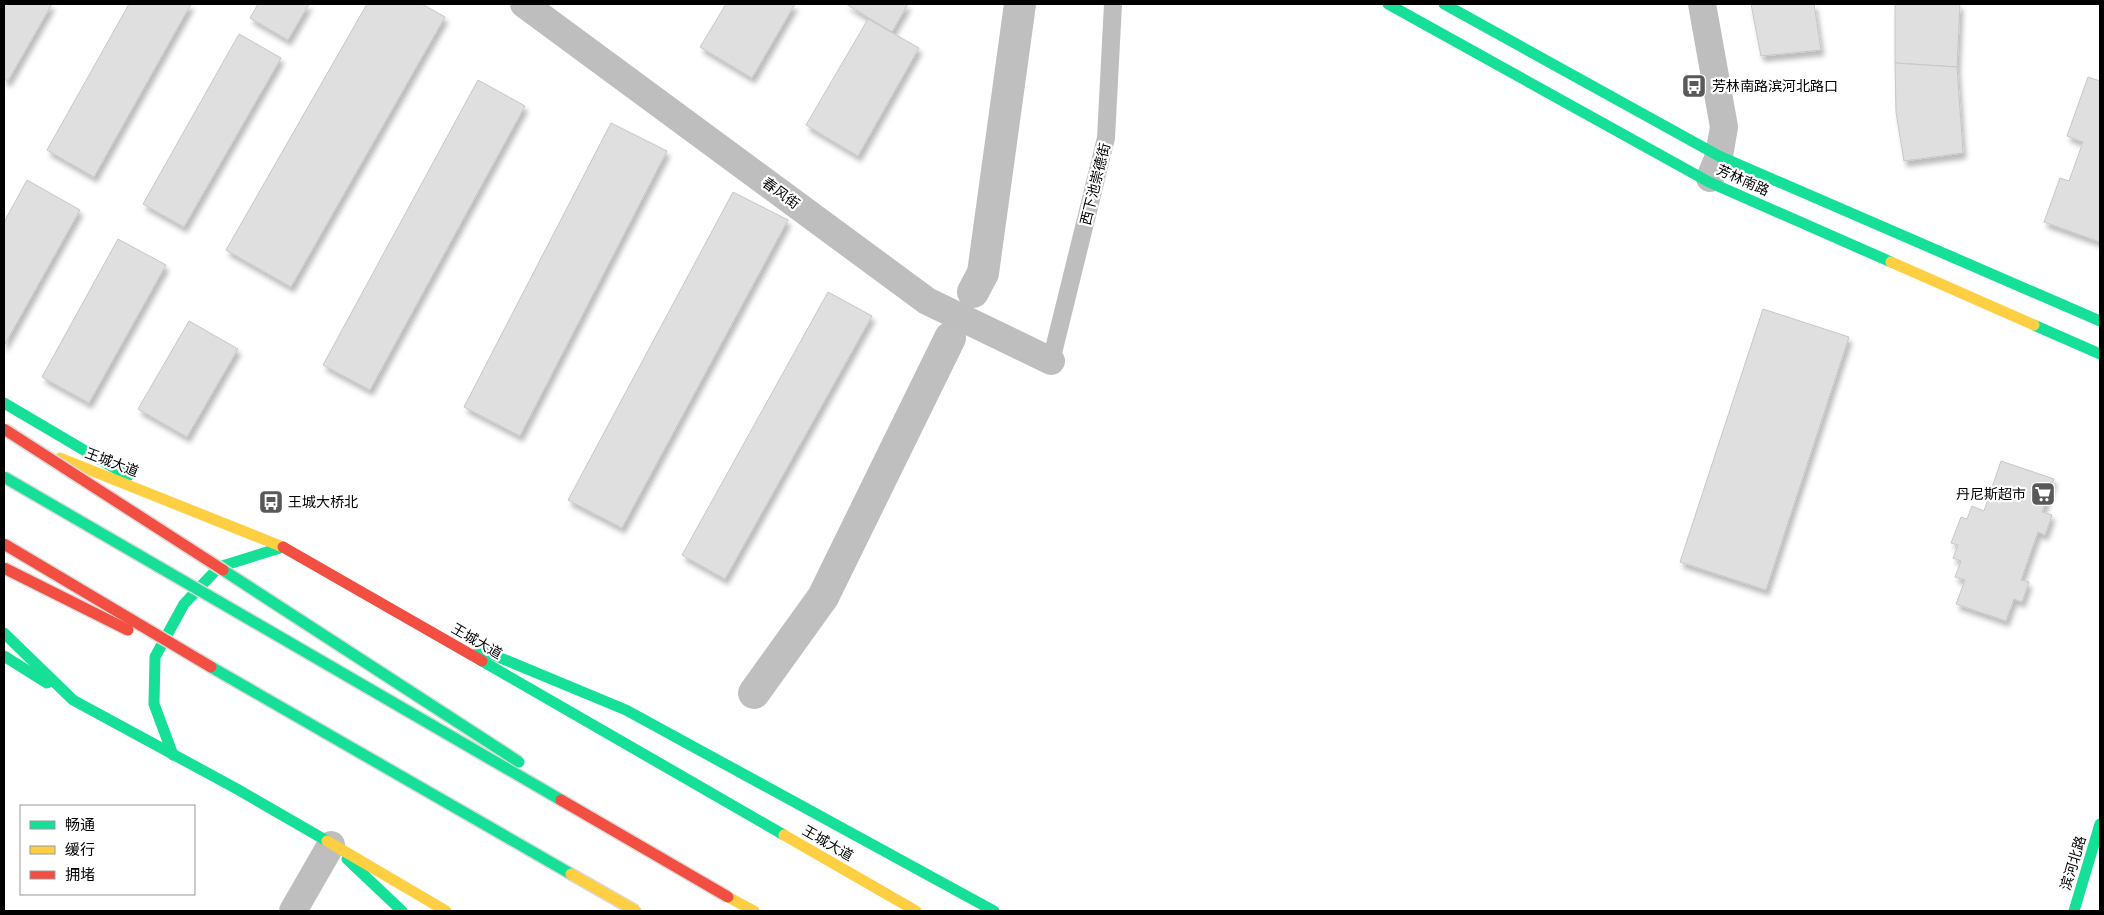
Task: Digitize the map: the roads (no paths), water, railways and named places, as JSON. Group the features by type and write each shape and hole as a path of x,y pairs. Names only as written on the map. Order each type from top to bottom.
{"main road":[{"name":"芳林南路","path":"1388,4 1709,182 2100,354"},
{"name":"芳林南路","path":"1444,4 1719,156 2100,321"},
{"path":"4,403 166,499"},
{"path":"4,429 728,897"},
{"name":"王城大道","path":"4,436 283,547 916,911"},
{"path":"4,476 754,911"},
{"path":"4,544 264,699 636,911"},
{"path":"173,755 154,704 155,657 184,604 219,567 283,547"},
{"path":"4,568 264,699"},
{"path":"411,621 626,710 994,911"},
{"path":"4,633 73,700"},
{"path":"4,656 73,700 446,911"},
{"name":"滨河北路","path":"2074,911 2100,824"},
{"path":"331,845 402,911"}],"street":[{"name":"春风街","path":"524,4 927,301 1051,362"},
{"path":"1702,4 1724,127 1719,156 1709,182"},
{"path":"293,911 331,845"}],"lane":[{"name":"西下池崇德街","path":"1051,362 1106,138 1112,4"}],"waterway":[{"path":"973,292 983,273 1020,4"},
{"path":"754,693 823,597 950,338"}],"place":[{"name":"芳林南路滨河北路口","path":"1694,86"},
{"name":"丹尼斯超市","path":"2043,494"},
{"name":"王城大桥北","path":"271,502"}]}
